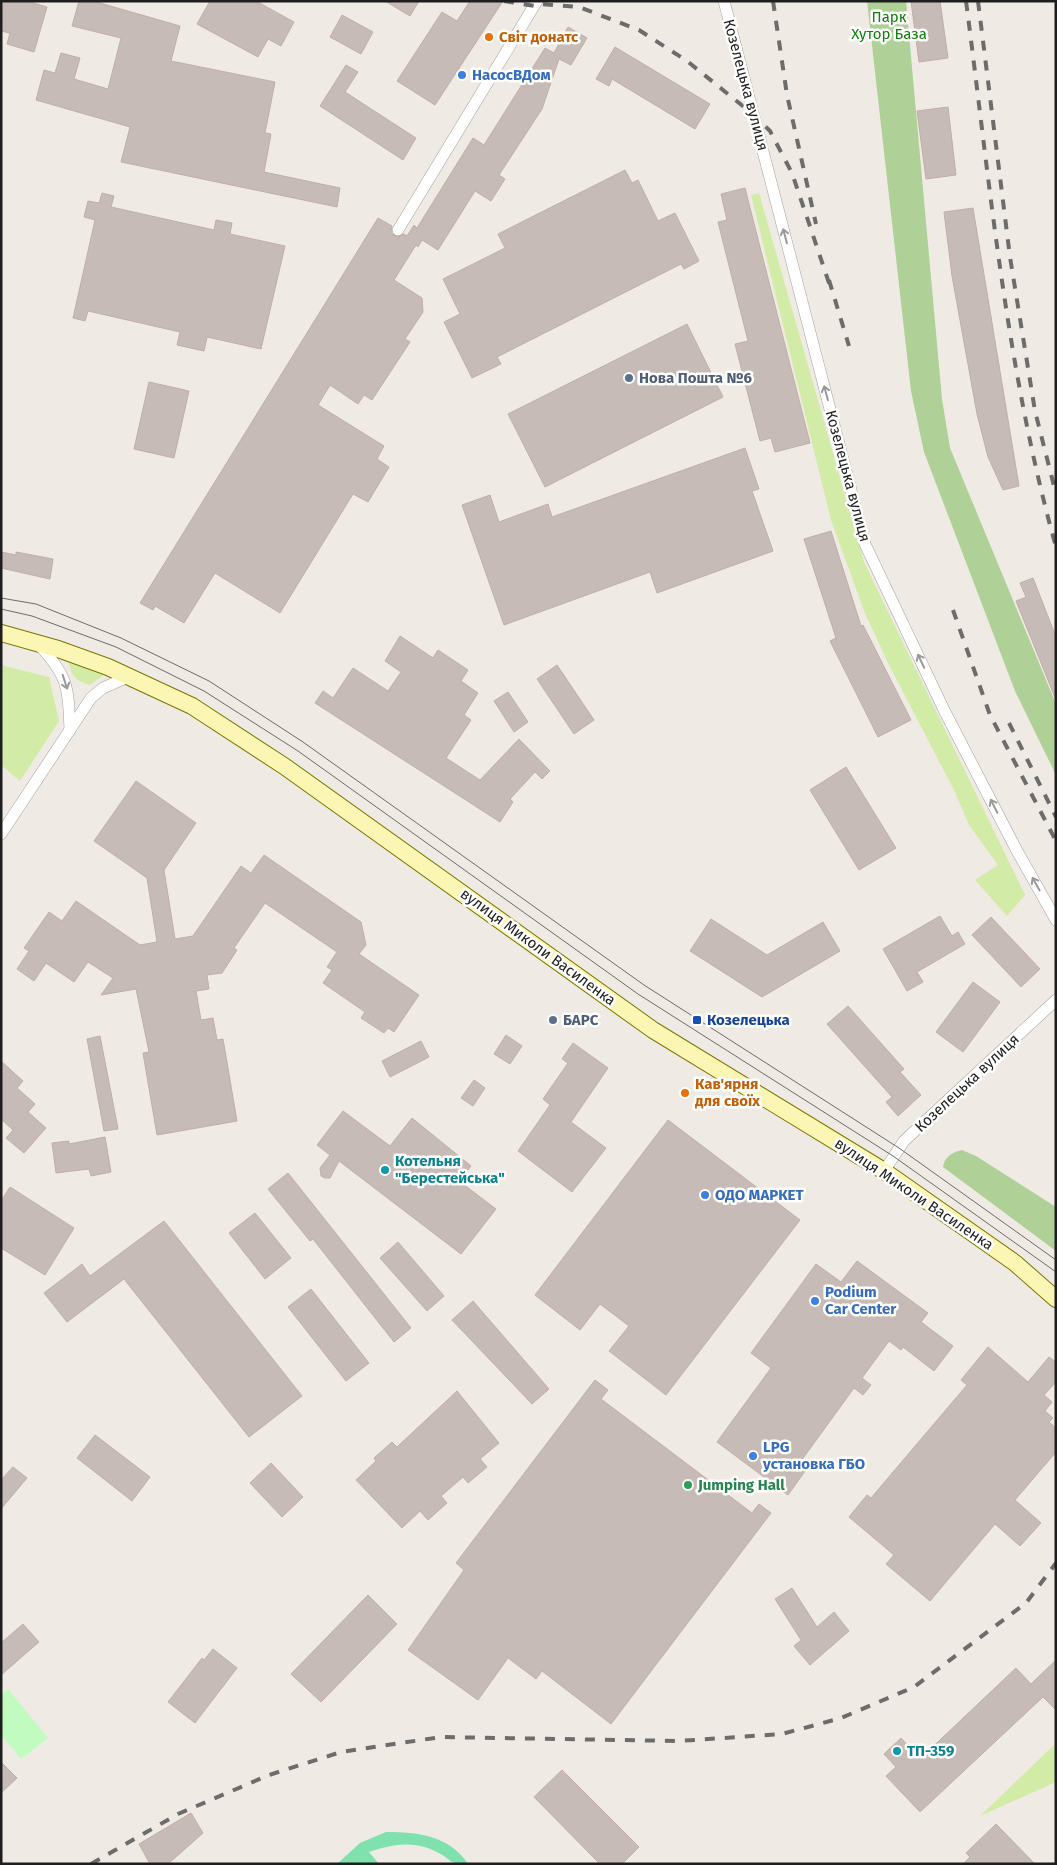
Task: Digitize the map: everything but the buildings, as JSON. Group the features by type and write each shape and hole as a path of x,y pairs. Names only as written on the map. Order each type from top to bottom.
{"main road":[{"name":"вулиця Миколи Василенка","path":"1,633 37,643 128,677 192,706 292,772 653,1030 884,1170 1015,1263 1056,1298"}],"street":[{"path":"398,230 537,1"},
{"name":"Козелецька вулиця","path":"724,1 865,544 949,720 1016,849 1056,920"},
{"path":"37,643 61,671 67,687 70,730"},
{"path":"1,834 91,698 103,688 128,677"},
{"name":"Козелецька вулиця","path":"884,1170 904,1141 1056,1000"}],"green space":[{"name":"Парк Хутор База","path":"867,1 906,1 942,399 950,448 1056,704 1056,775 1015,691 924,452 911,391"},
{"path":"759,193 864,562 1025,895 1007,916 975,880 998,865 969,825 955,792 888,663 864,611 831,520 751,195"},
{"path":"69,662 105,674 90,685 78,680 71,671"},
{"path":"1,665 49,677 59,721 20,781 1,765"},
{"path":"962,1150 976,1156 1056,1207 1056,1251 943,1167 945,1160 955,1152"},
{"path":"8,1689 48,1738 21,1759 1,1735 1,1695"},
{"path":"1056,1743 1056,1782 980,1816"},
{"path":"386,1832 421,1834 432,1837 452,1847 468,1864 453,1862 428,1848 395,1845 369,1852 379,1864 337,1864 360,1843"}],"tram line":[{"path":"1,598 36,604 121,638 209,681 303,742 644,985 899,1148 1056,1260"},
{"path":"1,609 32,616 116,647 204,691 298,751 638,994 893,1156 1056,1272"}],"railway":[{"path":"504,1 535,6 538,4 579,7 639,30 687,61 754,115 770,131 792,173 830,286"},
{"path":"773,1 787,95 816,224"},
{"path":"966,1 1001,276 1012,344 1024,412 1056,547"},
{"path":"978,1 1010,257 1035,411 1056,494"},
{"path":"829,280 849,346"},
{"path":"953,610 990,715 1056,841"},
{"path":"1009,723 1056,817"},
{"path":"91,1864 178,1814 269,1775 341,1752 441,1737 679,1741 782,1734 841,1718 914,1687 1026,1603 1056,1563"}],"place":[{"name":"Світ донатс","path":"489,37"},
{"name":"НасосВДом","path":"462,75"},
{"name":"Нова Пошта №6","path":"629,378"},
{"name":"БАРС","path":"553,1020"},
{"name":"Козелецька","path":"697,1020"},
{"name":"Кав'ярня для своїх","path":"685,1093"},
{"name":"Котельня \"Берестейська\"","path":"385,1170"},
{"name":"ОДО МАРКЕТ","path":"705,1195"},
{"name":"Podium Car Center","path":"815,1301"},
{"name":"LPG установка ГБО","path":"753,1456"},
{"name":"Jumping Hall","path":"688,1485"},
{"name":"ТП-359","path":"897,1751"}]}
